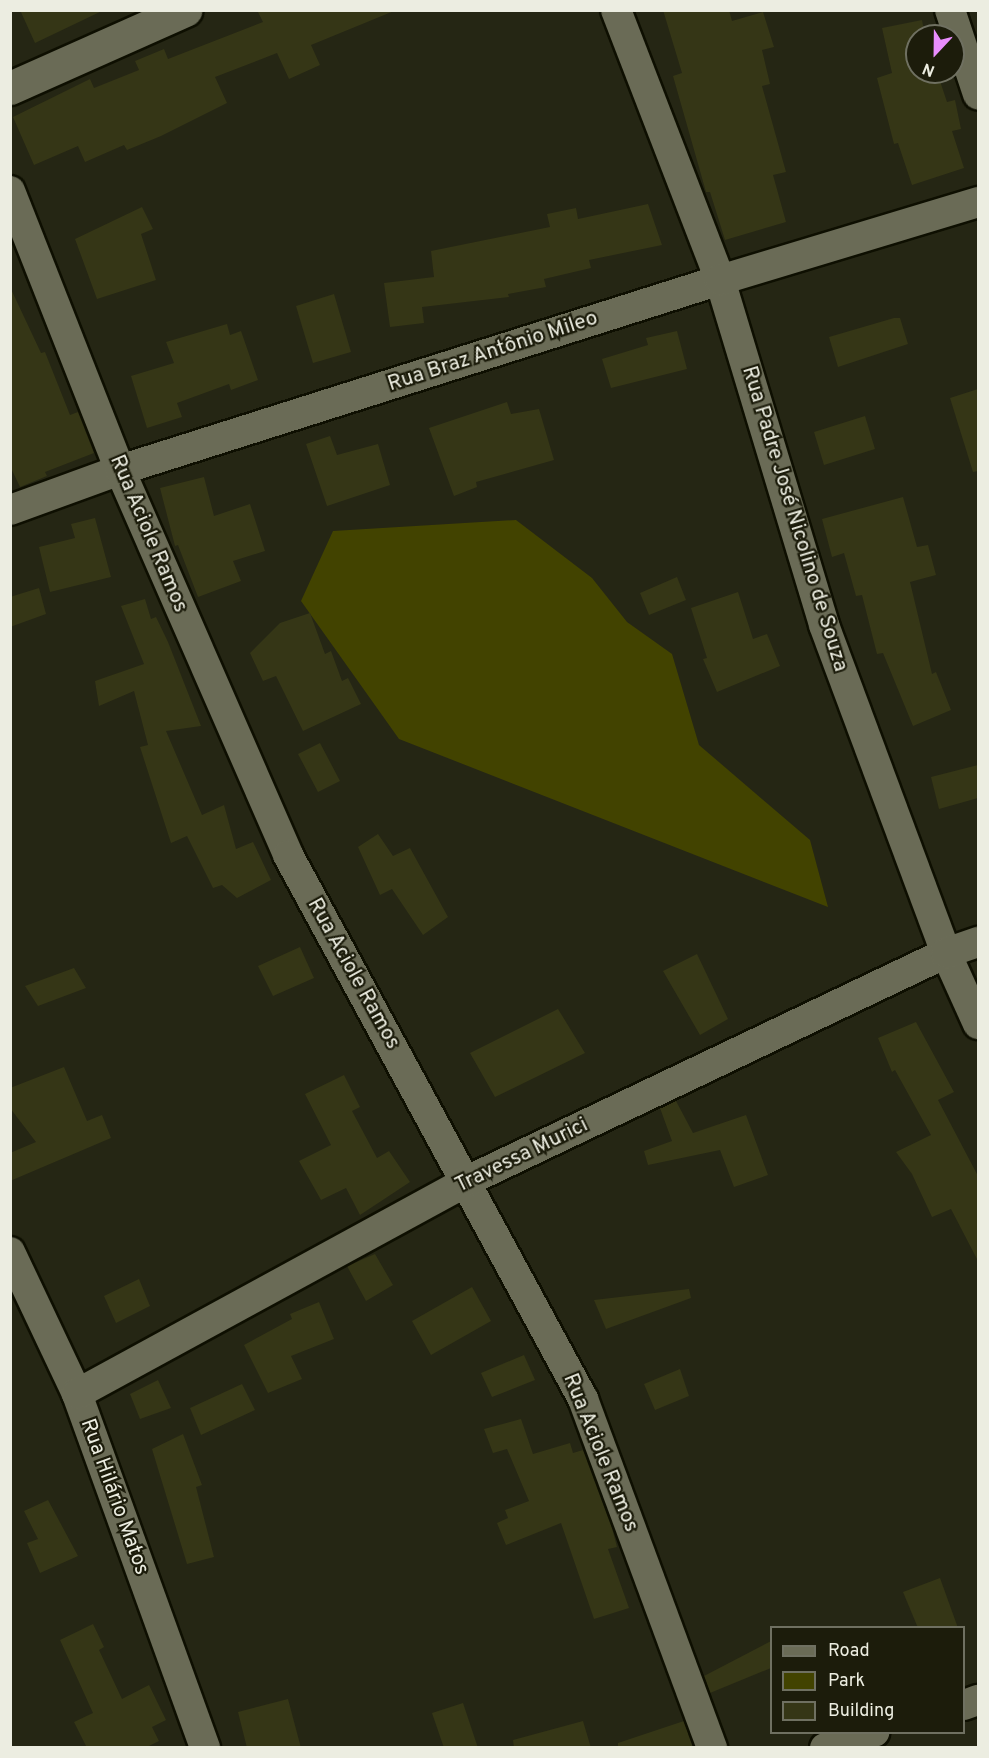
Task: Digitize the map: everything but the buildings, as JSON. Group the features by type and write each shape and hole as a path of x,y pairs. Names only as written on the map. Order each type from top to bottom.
{"street":[{"path":"10,88 185,10"},
{"name":"Rua Padre José Nicolino de Souza","path":"616,10 720,280 824,625 946,953 978,1024"},
{"path":"950,10 978,94"},
{"name":"Rua Aciole Ramos","path":"10,191 120,471 288,855 467,1181 583,1399 712,1748"},
{"name":"Rua Braz Antônio Mileo","path":"10,510 120,471 720,280 978,202"},
{"name":"Travessa Murici","path":"77,1394 467,1181 946,953 978,942"},
{"name":"Rua Hilário Matos","path":"10,1252 77,1394 205,1748"},
{"path":"825,1748 868,1734"}],"green space":[{"path":"516,520 592,578 627,622 672,654 699,745 810,840 828,907 399,739 301,601 333,531"}]}
